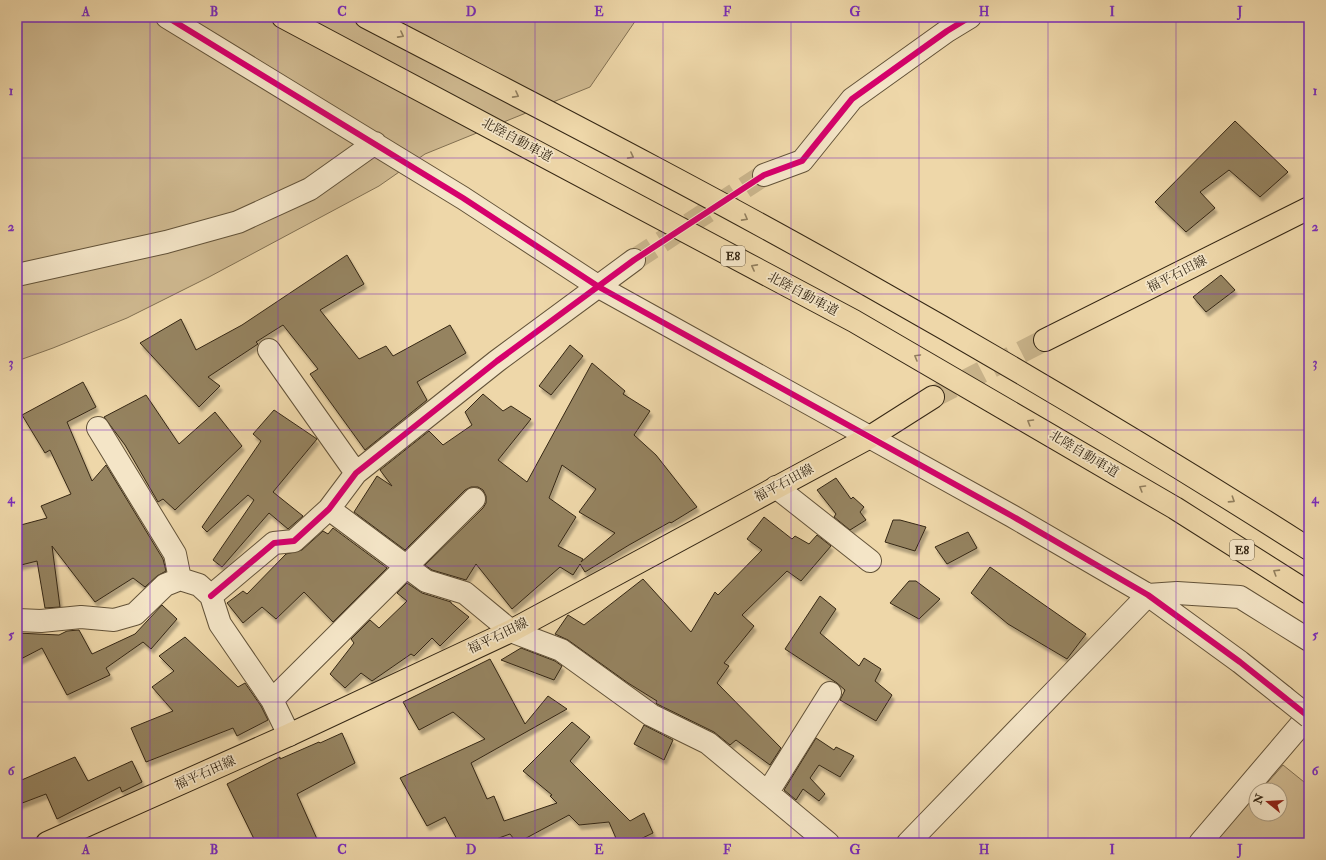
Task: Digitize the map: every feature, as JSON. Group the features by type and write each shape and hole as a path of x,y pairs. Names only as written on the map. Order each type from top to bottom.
{"main road":[{"name":"北陸自動車道","path":"283,17 847,318 1012,412 1175,508 1309,593"},
{"path":"366,17 704,195 869,285 1199,479 1309,549"},
{"name":"福平石田線","path":"1046,340 1309,208"},
{"name":"福平石田線","path":"53,842 289,735 511,630 870,437 933,397"}],"street":[{"path":"167,17 375,143 599,287 870,437 1148,595 1240,662 1309,716 1200,843"},
{"path":"764,175 802,162 852,99 947,31 970,17"},
{"path":"17,275 166,242 238,222 310,189 375,143"},
{"path":"211,596 274,543 294,541 329,509 356,473 497,361 634,260"},
{"path":"269,350 356,473"},
{"path":"98,428 175,554 180,579"},
{"path":"776,487 870,561"},
{"path":"272,700 474,499"},
{"path":"329,509 406,568 426,581 465,593 511,630 561,650 651,715 708,743 828,843"},
{"path":"17,620 41,621 81,617 114,620 135,614 165,584 180,579 199,585 211,596 220,624 272,700 289,735"},
{"path":"908,843 1148,595 1177,592 1240,597 1309,640"},
{"path":"768,792 830,692"}],"shaded area":[{"path":"17,17 638,17 590,87 425,154 379,186 209,277 127,318 17,361"},
{"path":"1283,765 1309,786 1309,843 1213,843 1248,804 1248,822 1288,822 1288,782 1268,782"}],"building":[{"path":"1235,121 1288,172 1260,197 1229,170 1200,192 1215,208 1186,232 1155,202"},
{"path":"347,255 364,284 320,310 359,359 386,346 393,356 450,325 466,353 417,382 427,400 365,450 310,374 318,369 283,325 256,342 258,344 208,377 220,386 199,407 140,343 181,319 196,350 242,325"},
{"path":"1221,275 1235,290 1206,312 1193,297"},
{"path":"570,345 583,356 551,395 539,386"},
{"path":"592,363 625,391 623,394 650,411 634,435 656,455 697,507 671,523 670,522 629,545 585,572 580,564 573,575 560,567 512,609 476,564 466,580 432,570 425,565 483,508 486,503 486,496 483,490 478,487 471,487 465,490 405,550 354,512 377,476 392,486 380,470 429,431 443,445 472,425 465,412 483,394 503,411 511,406 531,419 498,460 527,482","holes":["562,465 596,489 579,512 615,533 581,562 583,559 558,546 576,517 549,498"]},
{"path":"83,382 96,407 67,422 92,481 106,465 163,559 166,571 157,576 145,587 133,578 95,602 52,546 60,607 45,608 37,561 17,566 17,526 47,518 41,506 71,494 50,450 45,453 22,415"},
{"path":"146,395 179,444 215,412 242,446 175,510 163,499 158,502 125,445 104,417"},
{"path":"274,410 317,439 273,492 303,516 288,529 269,513 222,567 213,560 254,500 248,495 207,532 202,527 261,441 253,434"},
{"path":"836,478 851,499 853,497 864,507 860,512 866,520 850,530 834,517 836,514 817,490"},
{"path":"764,517 792,539 795,536 809,544 817,535 831,546 801,581 787,571 742,615 754,626 724,663 729,666 717,683 781,748 770,765 736,740 730,745 714,732 657,704 657,701 628,683 568,640 555,634 568,615 584,625 643,579 691,632 715,592 718,595 762,550 747,539"},
{"path":"893,520 900,520 926,527 915,551 885,542"},
{"path":"333,528 387,568 333,622 304,592 276,619 262,607 243,623 227,603 243,591 247,594 286,554 302,550 323,531 328,534"},
{"path":"968,532 977,548 947,564 935,547"},
{"path":"990,567 1086,634 1067,659 1008,624 971,593"},
{"path":"909,581 916,581 940,599 919,619 890,603"},
{"path":"407,583 422,593 451,602 469,617 440,646 432,638 414,656 411,654 372,681 361,673 345,688 330,674 354,643 351,639 370,620 379,628 407,601 397,593"},
{"path":"820,596 836,609 820,633 859,666 864,658 881,669 875,681 892,695 876,721 840,700 845,690 837,683 785,649"},
{"path":"162,605 177,619 151,649 143,642 106,668 110,675 67,695 42,648 17,661 17,633 59,635 67,631 79,630 92,654 135,634"},
{"path":"185,637 238,687 245,683 261,706 268,720 237,736 233,728 146,762 131,728 173,711 152,687 174,671 159,656"},
{"path":"521,648 555,661 562,666 554,680 501,660"},
{"path":"490,659 525,724 548,696 567,709 471,763 487,799 494,796 504,821 557,803 550,796 552,795 523,771 572,722 590,737 570,761 630,821 644,813 653,833 632,843 618,843 609,822 579,825 569,815 517,843 510,834 485,843 459,843 445,817 427,826 400,778 485,739 453,712 419,730 403,702"},
{"path":"644,725 673,740 664,760 634,744"},
{"path":"342,733 355,763 297,794 317,839 306,843 256,843 227,784 280,757 280,759"},
{"path":"816,738 834,750 836,747 854,756 840,777 819,765 810,778 825,794 819,801 803,789 796,800 784,790"},
{"path":"75,757 88,781 132,761 142,782 122,792 120,787 57,819 46,794 17,805 17,782"}],"tunnel":[{"path":"634,260 764,175"},
{"path":"933,397 1045,340"}],"cycle path":[{"path":"167,17 463,198 599,287 1012,516 1148,595 1240,662 1309,717"},
{"path":"211,596 274,543 294,541 329,509 356,473 497,361 634,260 764,175 802,161 852,99 947,31 970,17"}]}
